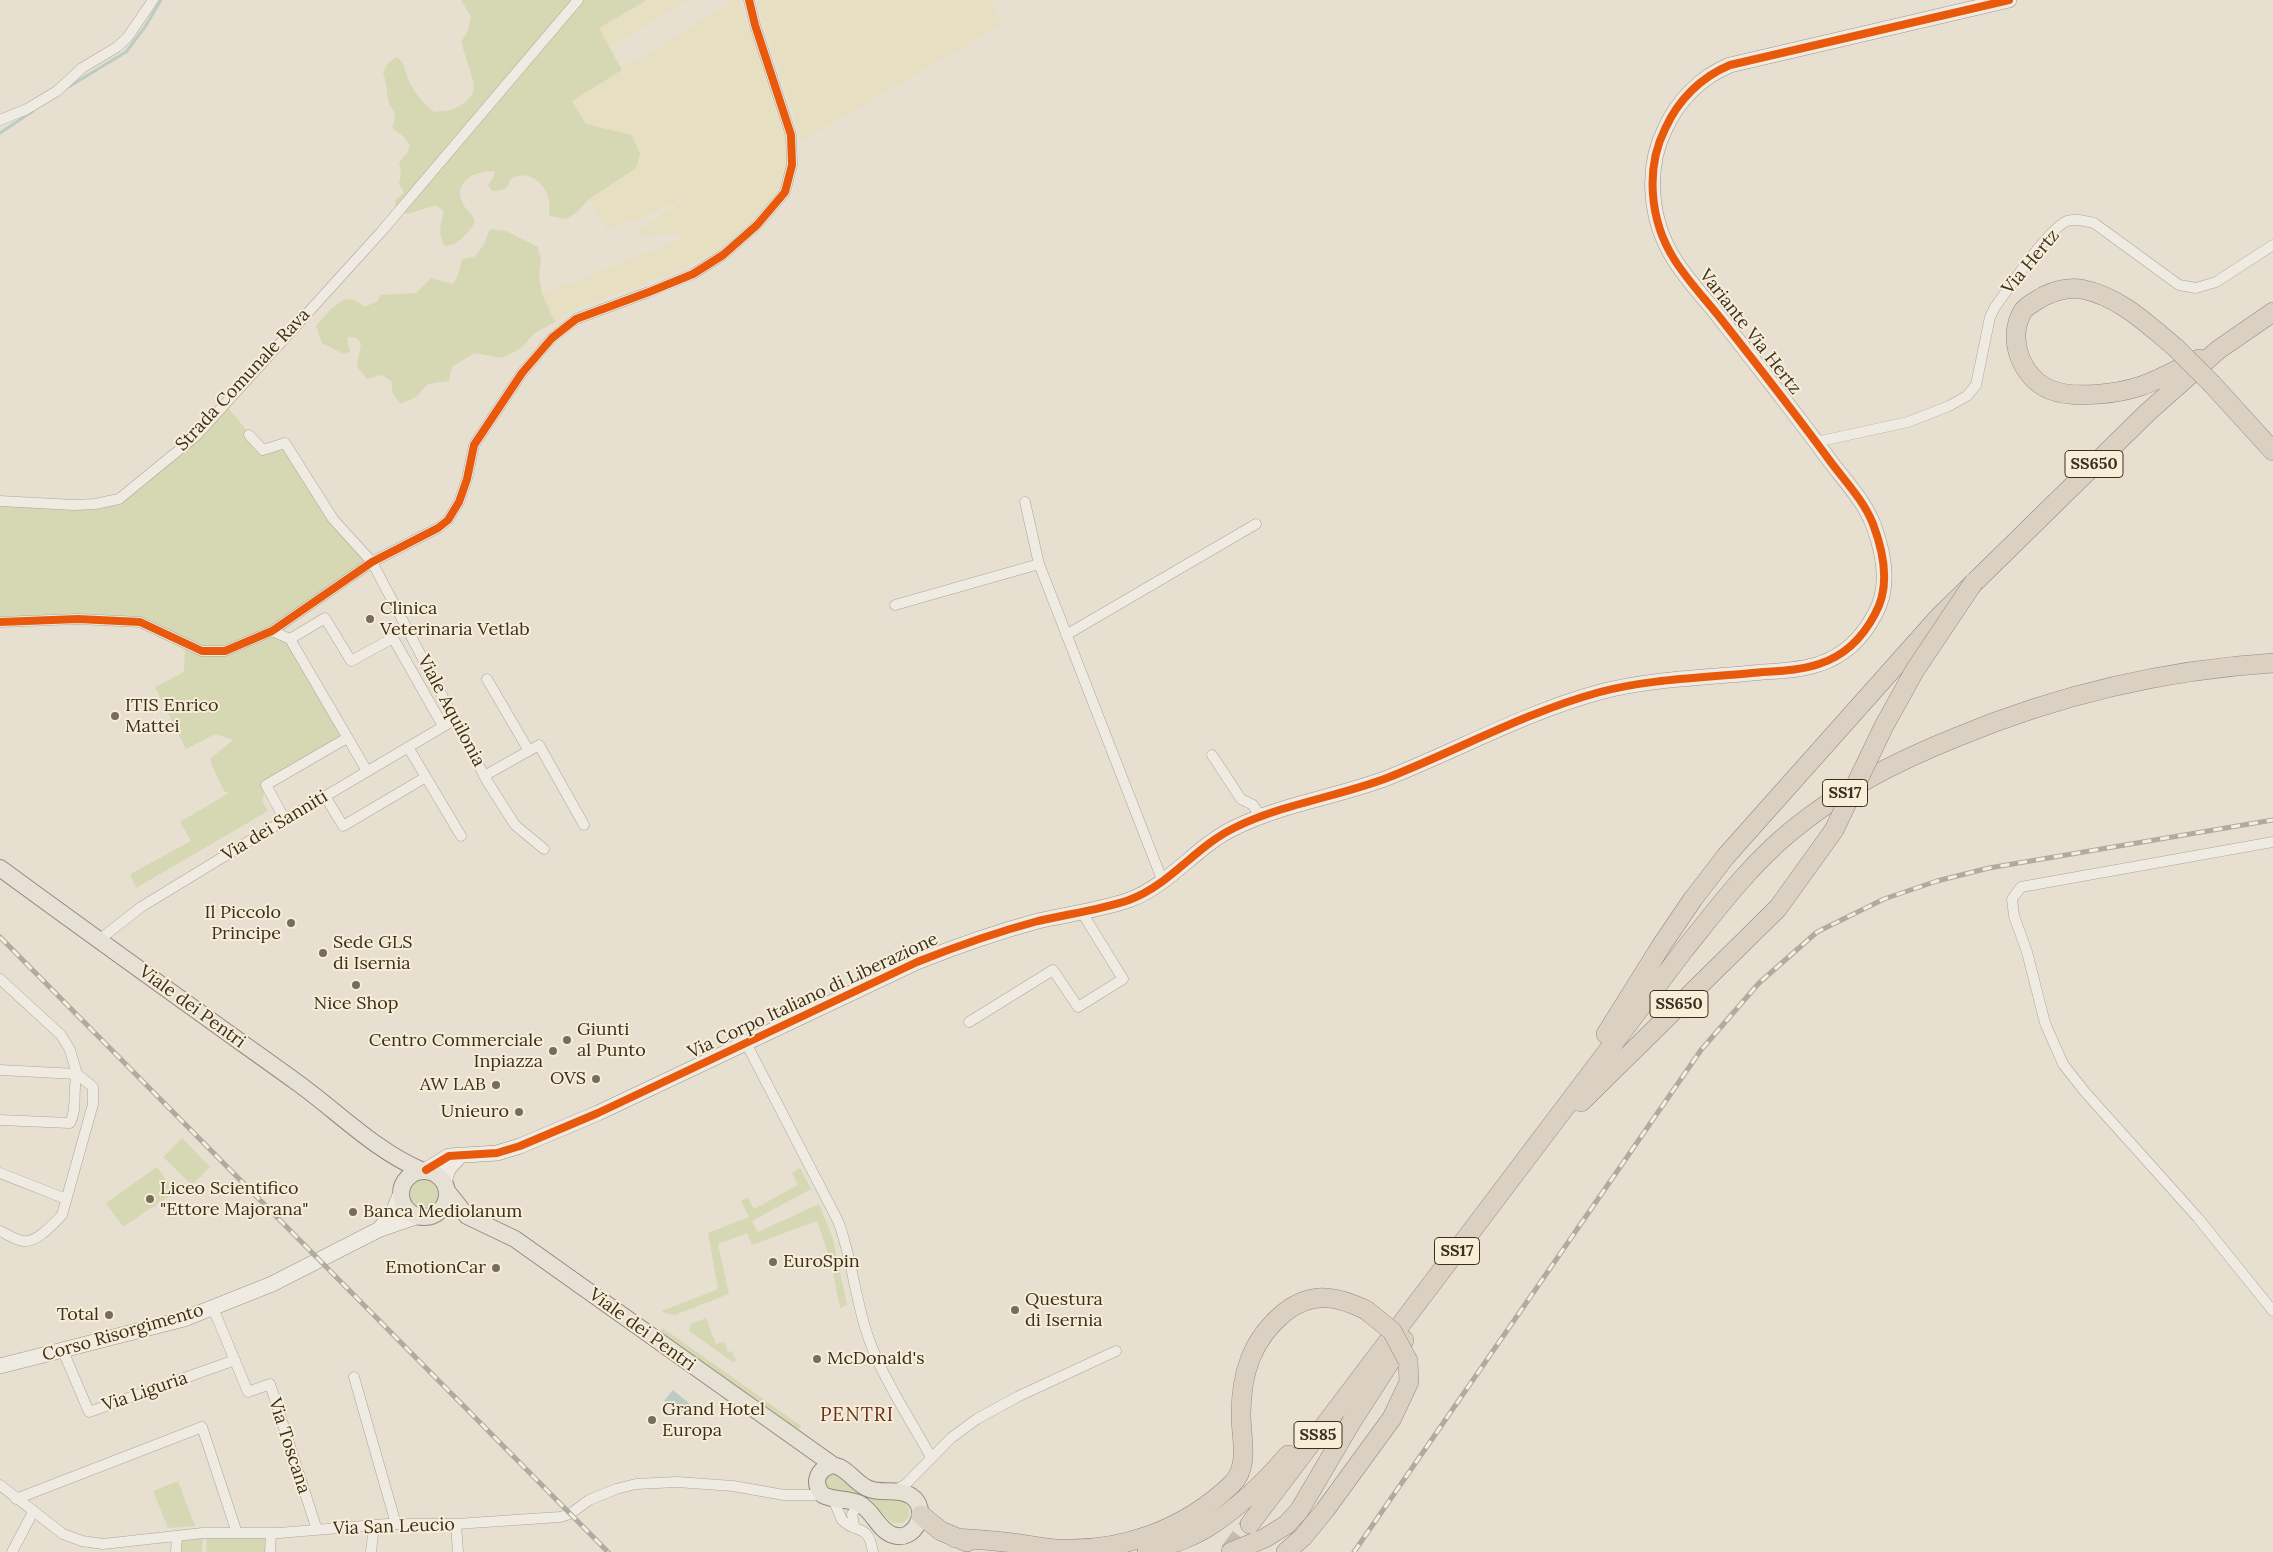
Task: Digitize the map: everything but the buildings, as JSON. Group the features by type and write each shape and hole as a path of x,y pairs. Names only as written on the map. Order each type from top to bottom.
{"highway":[{"path":"2218,350 2140,386 2109,393 2080,394 2051,390 2029,376 2021,361 2016,335 2023,310 2054,291 2079,288 2106,296 2136,315 2176,348 2212,384 2273,451"},
{"name":"SS650","path":"1548,1129 1656,954 1693,899 1726,856 1938,618 1974,582 2148,412 2218,350 2273,312"},
{"name":"SS650","path":"1517,1171 1538,1158 1581,1101 1778,908 1834,830 1884,726 1915,670 1974,582"},
{"name":"SS17","path":"1410,1312 1684,950 1740,881 1789,832 1884,768 1981,727 2056,701 2186,672 2273,664"},
{"path":"1231,1552 1265,1538 1286,1525 1300,1511 1352,1420 1411,1330 1434,1282"},
{"path":"954,1538 1056,1549 1091,1548 1123,1544 1168,1530 1190,1517 1234,1482 1243,1464 1241,1416 1244,1383 1256,1343 1273,1322 1290,1308 1310,1298 1334,1297 1366,1310 1392,1331 1408,1361 1409,1382 1392,1418 1325,1510 1303,1537 1286,1552"},
{"name":"SS85","path":"1250,1524 1410,1312"},
{"path":"1147,1552 1176,1543 1207,1528 1268,1477 1305,1435 1350,1374 1385,1346"},
{"path":"917,1515 954,1538 996,1552"},
{"path":"917,1515 939,1536 969,1552"}],"main road":[{"name":"Viale dei Pentri","path":"0,868 313,1094 404,1163 423,1170"},
{"name":"Viale dei Pentri","path":"383,1148 394,1165 400,1193"},
{"path":"423,1170 438,1175 446,1187 446,1200 442,1208 435,1214 422,1216 407,1210 400,1193 408,1177 423,1170"},
{"name":"Viale dei Pentri","path":"446,1187 467,1216"},
{"name":"Viale dei Pentri","path":"422,1216 467,1216 515,1239 812,1451 825,1483 845,1470 857,1483 872,1491 893,1491 911,1495 917,1515"},
{"path":"825,1483 859,1504 873,1516 884,1531 895,1536 906,1535 917,1515"}],"street":[{"path":"0,120 27,109 57,91 82,68 117,47 127,38 153,0"},
{"name":"Strada Comunale Rava","path":"0,501 74,505 95,504 119,499 196,436 381,232 578,0"},
{"path":"0,622 78,619 140,622 202,651 225,651 272,631 372,562 448,520 459,502 467,479 474,445 522,373 552,338 576,319 693,274 723,255 756,225 784,192 792,165 791,134 755,25 749,0"},
{"name":"Variante Via Hertz","path":"1599,693 1661,681 1818,665 1851,646 1863,634 1880,606 1885,586 1881,550 1873,524 1864,507 1674,259 1655,210 1653,185 1654,160 1659,140 1668,121 1695,86 1714,72 1730,65 2008,0"},
{"name":"Via Hertz","path":"1816,442 1908,422 1949,406 1967,396 1976,385 1990,317 1995,307 2052,232 2068,221 2080,219 2094,223 2179,285 2196,288 2216,282 2273,245"},
{"name":"Viale Aquilonia","path":"249,435 263,450 286,443 333,519 372,562 456,719 484,776 515,825 544,849"},
{"path":"1025,502 1039,564 1163,882"},
{"path":"1066,635 1256,524"},
{"path":"895,605 1039,564"},
{"path":"290,639 325,618 351,661 393,638 443,726"},
{"path":"272,631 290,639 367,771"},
{"path":"487,679 529,751"},
{"name":"Via Corpo Italiano di Liberazione","path":"423,1170 449,1156 497,1153 520,1146 598,1113 746,1042 972,940 1128,900 1163,882 1208,844 1230,830 1260,816 1382,780 1506,726 1599,693"},
{"name":"Via dei Sanniti","path":"99,940 141,907 456,719"},
{"path":"284,820 266,785 347,738"},
{"path":"484,776 539,746 584,825"},
{"path":"408,747 461,836"},
{"path":"1212,755 1241,799 1253,806 1260,816"},
{"path":"325,796 343,826 426,777"},
{"path":"2273,842 2021,887 2012,899 2014,916 2028,952 2045,1023 2063,1064 2085,1092 2198,1218 2273,1311"},
{"path":"969,1022 1053,970 1078,1007 1124,979 1081,911"},
{"path":"0,979 60,1035 70,1050 77,1074 93,1087 93,1104 62,1215 50,1228 33,1239 24,1241 0,1232"},
{"path":"746,1042 835,1214 844,1235 856,1295 870,1342 892,1387 931,1457"},
{"path":"0,1070 77,1074"},
{"path":"0,1120 70,1123 73,1117 74,1083 77,1074"},
{"path":"446,1187 448,1169 462,1154"},
{"path":"0,1174 66,1199"},
{"name":"Corso Risorgimento","path":"378,1230 392,1214 400,1193"},
{"name":"Corso Risorgimento","path":"0,1366 158,1327 213,1308 279,1280 378,1230 422,1216"},
{"name":"Via Toscana","path":"213,1308 248,1392 270,1384 317,1530"},
{"name":"Via Liguria","path":"63,1351 89,1412 235,1360"},
{"path":"893,1491 906,1484 915,1476 951,1438 985,1414 1116,1352"},
{"path":"354,1377 396,1524"},
{"path":"16,1499 202,1427 237,1533"},
{"path":"915,1476 913,1487 917,1515"},
{"name":"Via San Leucio","path":"0,1485 63,1534 103,1548 203,1532 271,1533 374,1525 456,1524 560,1517 570,1514 589,1500 616,1489 636,1484 677,1482 725,1485 784,1495 797,1495 825,1483"},
{"path":"825,1483 842,1520 866,1532 870,1538 873,1552"},
{"path":"854,1526 852,1514 859,1504"},
{"path":"12,1552 33,1512"},
{"path":"456,1524 458,1552"},
{"path":"371,1552 374,1525"},
{"path":"270,1552 271,1533"},
{"path":"176,1552 177,1536"}],"shaded area":[{"path":"647,0 688,0 610,47 599,28"},
{"path":"734,0 738,0 788,135 790,159 784,185 769,205 719,250 681,270 578,308 555,322 542,294 683,238 681,234 640,235 639,230 697,192 646,216 606,229 589,199 636,168 631,135 586,124 572,101"},
{"path":"756,0 988,0 1002,24 802,141"},
{"path":"673,1390 695,1408 686,1418 664,1401"}],"green space":[{"path":"461,0 647,0 599,28 622,70 572,101 586,124 631,135 640,153 636,168 589,199 576,213 566,219 549,216 549,202 544,187 529,176 516,176 510,179 507,187 504,189 492,191 488,185 494,176 494,171 480,172 463,183 460,195 463,205 473,216 475,222 459,241 445,246 440,233 444,211 436,205 408,214 396,208 395,200 404,193 399,184 401,172 399,163 410,146 404,137 392,128 395,113 389,102 383,74 388,63 397,57 402,62 416,93 434,112 451,110 465,103 473,93 474,84 461,42 468,31 471,17"},
{"path":"490,229 506,231 538,247 541,261 539,275 542,294 555,322 535,333 521,348 502,358 474,353 452,367 449,381 428,384 416,397 400,404 392,392 392,382 382,375 367,379 357,367 361,343 355,337 347,338 350,352 343,354 322,343 316,326 328,312 343,301 354,300 364,307 378,301 380,295 416,293 431,278 453,284 458,276 462,259 474,257 483,246"},
{"path":"225,404 263,450 285,443 333,519 372,562 272,631 290,639 347,738 266,785 262,801 268,811 136,888 130,874 191,841 180,822 229,793 224,791 211,763 211,758 233,740 215,734 186,749 155,687 184,672 185,643 140,622 0,622 0,501 34,504 119,499"},
{"path":"182,1138 210,1167 192,1185 163,1157"},
{"path":"157,1167 175,1192 123,1227 106,1203"},
{"path":"800,1168 811,1189 752,1221 758,1232 819,1204 833,1239 847,1305 840,1308 830,1259 817,1221 752,1245 747,1233 718,1244 729,1294 675,1315 664,1313 662,1311 718,1289 708,1233 749,1217 741,1201 748,1197 754,1209 798,1185 792,1173"},
{"path":"426,1176 435,1180 440,1187 441,1195 439,1202 434,1208 427,1211 418,1211 409,1205 406,1194 407,1189 416,1179"},
{"path":"706,1318 716,1344 724,1342 728,1352 732,1351 734,1357 738,1360 733,1362 689,1331 691,1324"},
{"path":"663,1328 801,1426 798,1430 660,1332"},
{"path":"833,1474 839,1475 854,1489 869,1497 878,1500 903,1501 909,1508 909,1517 903,1523 893,1523 867,1500 835,1493 826,1487 827,1479"},
{"path":"178,1481 195,1526 168,1528 153,1491"},
{"path":"207,1535 268,1537 268,1552 206,1552"},
{"path":"180,1538 203,1539 202,1552 179,1552"}],"waterway":[{"path":"65,89 126,52 145,27 161,0"},
{"path":"0,133 33,111"}],"tunnel":[{"path":"1229,1552 1250,1524"}],"railway":[{"path":"1354,1552 1701,1050 1759,983 1817,932 1884,899 1937,881 1989,868 2273,820"},
{"path":"0,937 608,1552"}],"cycle path":[{"path":"0,622 78,619 140,622 202,651 225,651 272,631 372,562 438,528 448,520 459,502 467,479 474,445 522,373 552,338 576,319 693,274 723,255 757,225 785,192 792,165 791,135 755,25 749,0"},
{"path":"426,1170 449,1156 497,1153 520,1146 598,1113 932,956 1023,925 1107,907 1129,900 1157,885 1207,845 1234,828 1271,813 1387,778 1545,710 1600,692 1637,684 1803,668 1819,664 1845,651 1865,630 1875,614 1883,592 1883,558 1873,524 1865,507 1854,491 1674,259 1666,244 1655,212 1653,178 1659,145 1670,118 1684,99 1709,76 1730,65 2009,0"}],"place":[{"name":"Clinica Veterinaria Vetlab","path":"370,619"},
{"name":"ITIS Enrico Mattei","path":"115,716"},
{"name":"Il Piccolo Principe","path":"291,923"},
{"name":"Sede GLS di Isernia","path":"323,953"},
{"name":"Nice Shop","path":"356,985"},
{"name":"Giunti al Punto","path":"567,1040"},
{"name":"Centro Commerciale Inpiazza","path":"553,1051"},
{"name":"OVS","path":"596,1079"},
{"name":"AW LAB","path":"496,1085"},
{"name":"Unieuro","path":"519,1112"},
{"name":"Liceo Scientifico \"Ettore Majorana\"","path":"150,1199"},
{"name":"Banca Mediolanum","path":"353,1212"},
{"name":"EuroSpin","path":"773,1262"},
{"name":"EmotionCar","path":"496,1268"},
{"name":"Questura di Isernia","path":"1015,1310"},
{"name":"Total","path":"109,1315"},
{"name":"McDonald's","path":"817,1359"},
{"name":"Grand Hotel Europa","path":"652,1420"}],"district":[{"name":"PENTRI","path":"857,1416"}]}
